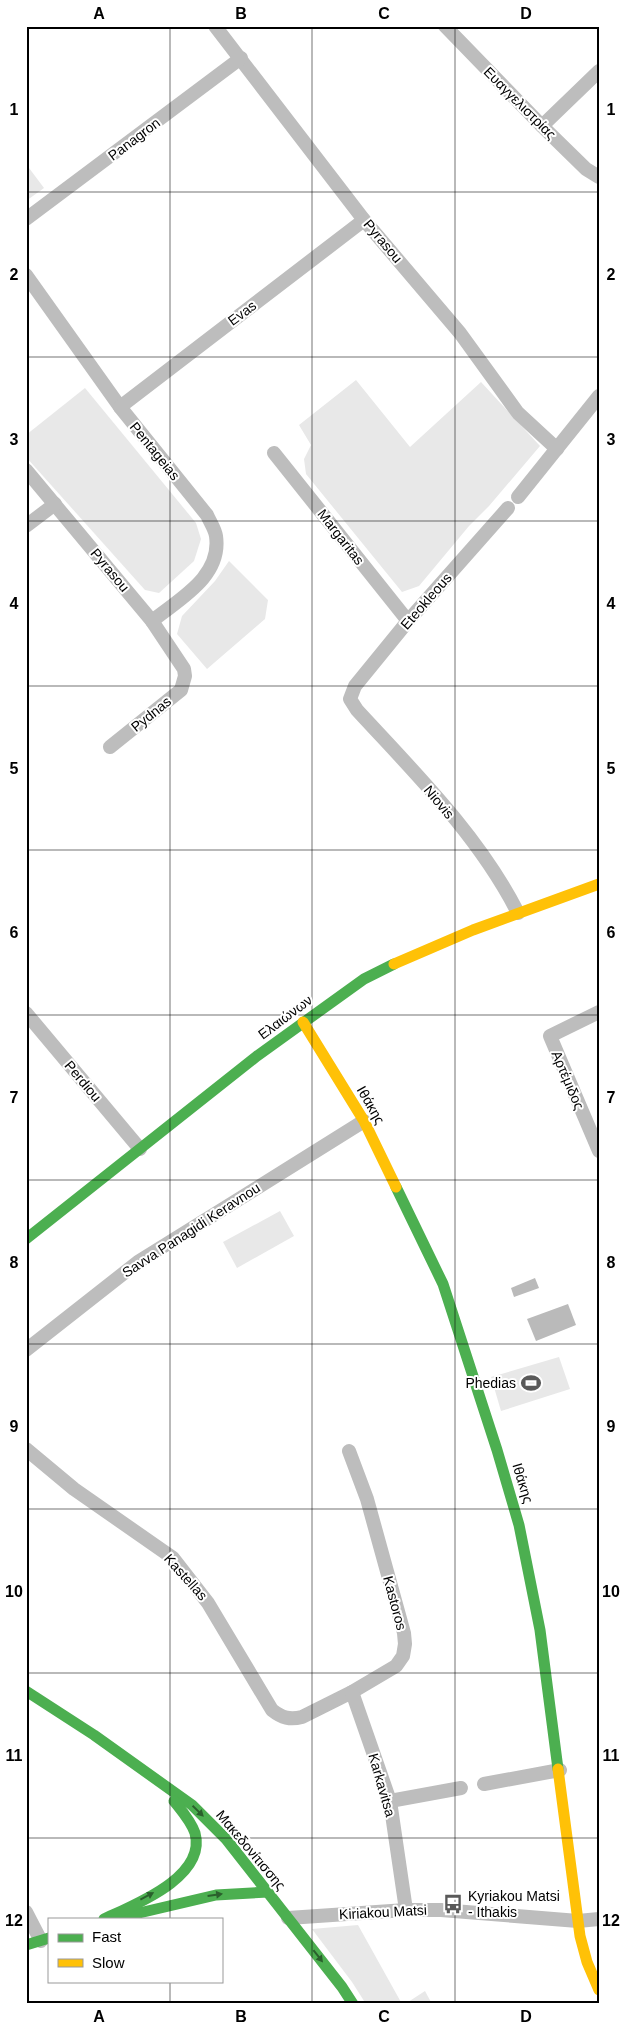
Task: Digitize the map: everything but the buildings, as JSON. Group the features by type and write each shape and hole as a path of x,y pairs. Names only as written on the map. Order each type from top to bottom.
{"street":[{"name":"Pyrasou","path":"214,26 241,58 364,220 460,332 518,413 557,449"},
{"name":"Ευαγγελιστρίας","path":"445,26 542,126 586,169 599,177"},
{"name":"Panagron","path":"26,219 241,58"},
{"path":"542,126 599,71"},
{"name":"Evas","path":"120,406 364,220"},
{"name":"Pentageias","path":"26,276 120,406 207,515 216,535 216,552 211,569 200,582 152,621"},
{"path":"518,497 599,396"},
{"name":"Margaritas","path":"274,453 408,621"},
{"name":"Pyrasou","path":"26,470 152,621 180,662 185,676"},
{"path":"26,526 55,504"},
{"name":"Eteokleous","path":"350,699 355,686 408,621 508,508"},
{"name":"Pydnas","path":"110,747 180,690 185,676"},
{"name":"Niovis","path":"350,699 357,710 438,799 492,868 518,913"},
{"name":"Ελαιώνων","path":"26,1239 303,1022 347,990 394,963 518,913 599,884"},
{"name":"Αρτέμιδος","path":"599,1012 550,1036 599,1152"},
{"name":"Perdiou","path":"26,1013 140,1149"},
{"name":"Ιθάκης","path":"303,1022 364,1121 443,1284 497,1450 519,1525 540,1630 560,1770 578,1920 587,1962 599,1990"},
{"name":"Savva Panagidi Keravnou","path":"26,1350 138,1262 364,1121"},
{"name":"Kastellas","path":"26,1449 74,1489 173,1558 208,1603 272,1710 286,1718"},
{"name":"Kastoros","path":"286,1718 302,1717 352,1692 396,1666 402,1656 405,1644 404,1633 368,1498 349,1451"},
{"name":"Μακεδονίτισσης","path":"26,1691 192,1805 212,1825 268,1892 342,1987 353,2004"},
{"name":"Karkavitsa","path":"352,1692 390,1802 406,1910"},
{"path":"484,1784 560,1770"},
{"path":"106,1918 179,1877 189,1866 194,1854 197,1843 189,1821 159,1782"},
{"path":"390,1802 461,1788"},
{"path":"120,1918 209,1896 268,1892"},
{"name":"Kiriakou Matsi","path":"288,1918 406,1910 441,1910 578,1920 599,1919"},
{"path":"26,1912 45,1940 26,1946"}],"shaded area":[{"path":"26,164 44,188 26,201"},
{"path":"356,380 410,447 481,382 540,446 419,586 402,592 306,474 304,459 311,445 299,425"},
{"path":"85,388 196,523 201,539 194,561 159,593 145,590 26,457 26,435"},
{"path":"229,561 268,600 265,619 207,669 177,634 182,616 215,581"},
{"path":"280,1211 294,1236 237,1268 223,1242"},
{"path":"535,1278 539,1288 514,1297 511,1288"},
{"path":"568,1304 576,1325 536,1341 527,1319"},
{"name":"Phedias","path":"559,1357 570,1389 501,1411 491,1377"},
{"path":"358,1925 402,2004 366,2004 312,1929"},
{"path":"425,1991 432,2004 405,2004"}],"traffic: fast":[{"path":"26,1239 257,1056 364,979 394,964"},
{"path":"396,1187 443,1284 497,1450 519,1525 540,1630 558,1769"},
{"path":"26,1691 94,1735 192,1805 226,1839 342,1987 353,2004"},
{"path":"106,1918 133,1906 165,1887 179,1876 190,1863 196,1849 195,1833 189,1820 174,1801"},
{"path":"122,1917 216,1895 268,1892"},
{"path":"26,1945 48,1938"}],"traffic: slow":[{"path":"394,964 473,930 599,884"},
{"path":"303,1022 364,1121 396,1187"},
{"path":"558,1769 580,1936 587,1962 599,1990"}],"place":[{"name":"Phedias","path":"531,1383"},
{"name":"Kyriakou Matsi - Ithakis","path":"453,1904"}]}
